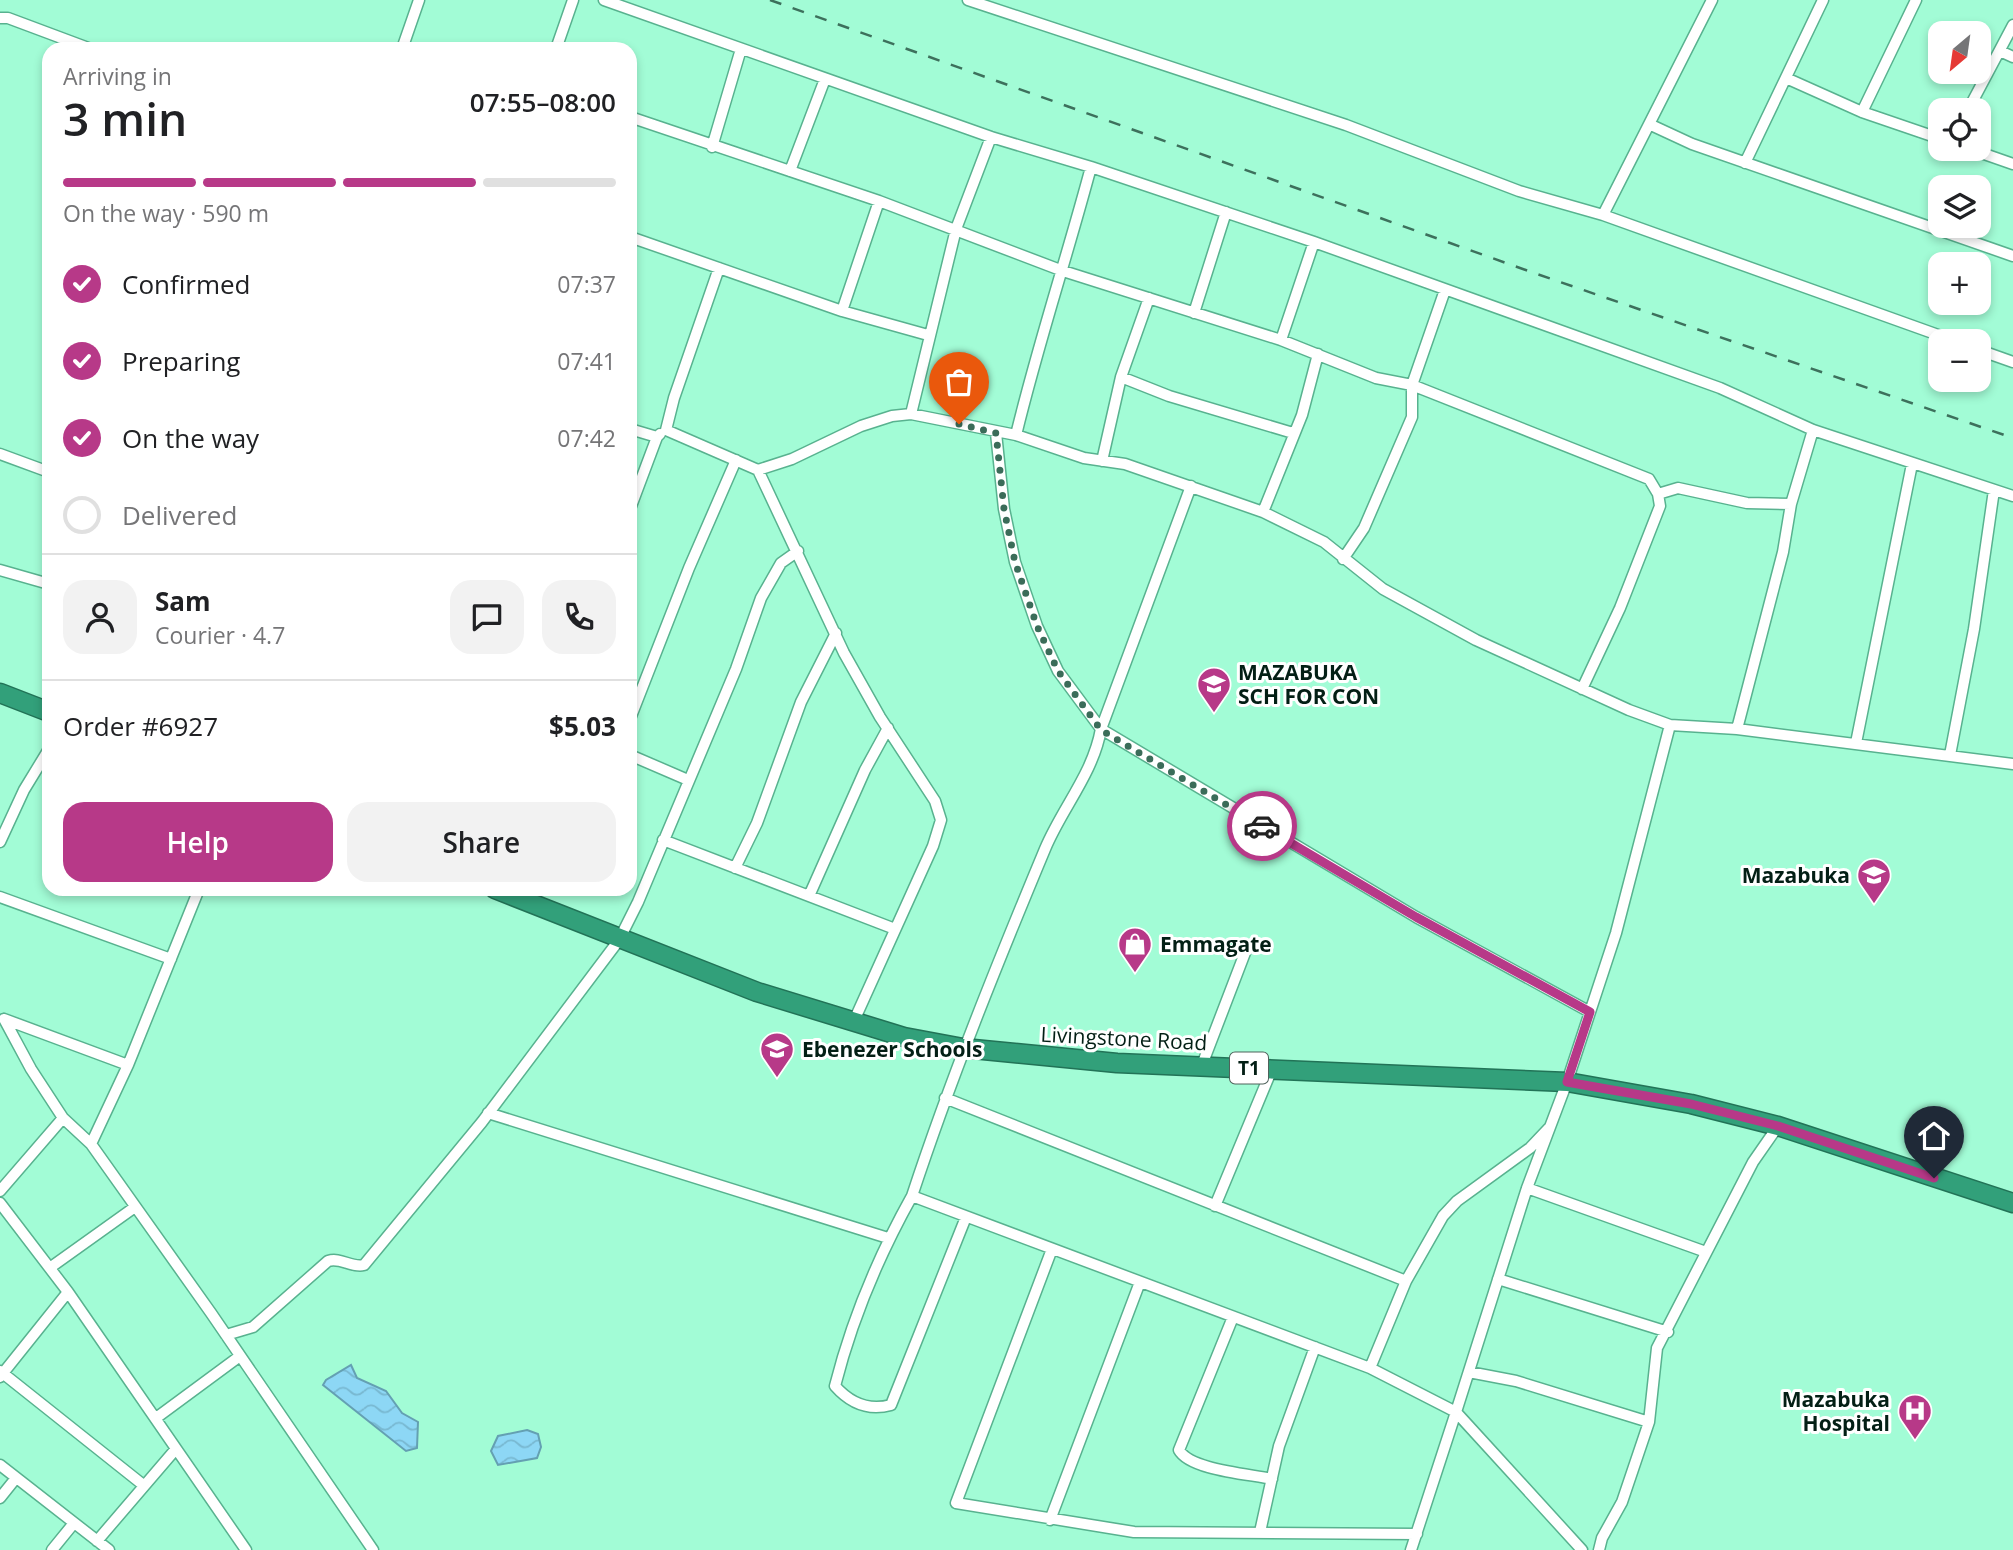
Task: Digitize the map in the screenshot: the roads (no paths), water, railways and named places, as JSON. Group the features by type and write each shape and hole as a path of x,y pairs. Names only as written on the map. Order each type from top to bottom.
{"highway":[{"path":"0,693 42,709"},
{"name":"Livingstone Road","path":"512,896 757,992 853,1023 963,1048 1117,1063 1567,1082 1691,1104 1778,1126 2013,1203"}],"street":[{"path":"404,42 419,0"},
{"path":"558,42 573,0"},
{"path":"604,0 990,137 1091,167 1314,242 1720,388 1813,430 2013,496"},
{"path":"968,0 1346,125 1519,191 1603,215 1928,331"},
{"path":"1603,215 1651,125 1712,0"},
{"path":"1745,163 1824,0"},
{"path":"1862,112 1916,0"},
{"path":"0,18 8,18 72,42"},
{"path":"1975,98 2013,25"},
{"path":"712,147 741,49"},
{"path":"2000,51 2013,57"},
{"path":"1786,78 1862,112 1928,135"},
{"path":"790,171 825,79"},
{"path":"637,121 879,201 1063,271 1281,340 1376,378 1412,386 1649,480 1658,494 1660,506 1582,689"},
{"path":"1651,125 1745,163 2013,256"},
{"path":"911,414 928,335 956,229 990,137"},
{"path":"1991,156 2013,164"},
{"path":"1016,435 1039,341 1063,271 1091,167"},
{"path":"842,311 879,201"},
{"path":"1194,313 1226,212"},
{"path":"637,239 842,311 928,335"},
{"path":"1281,340 1314,242"},
{"path":"637,490 657,437 666,430 674,398 719,268"},
{"path":"1343,559 1364,528 1412,417 1412,386 1445,290"},
{"path":"1102,461 1121,377 1149,298"},
{"path":"1263,512 1302,415 1318,354"},
{"path":"1991,354 2013,362"},
{"path":"1121,377 1168,396 1293,433"},
{"path":"758,470 792,459 861,426 911,414 1016,435 1102,461 1125,464 1263,512 1324,542 1394,596 1476,640 1582,689 1670,725 1737,729 2013,764"},
{"path":"666,430 758,470 845,653 888,728 935,801 941,820 933,846 853,1023"},
{"path":"1737,729 1783,552 1791,504 1813,430"},
{"path":"637,431 657,437"},
{"path":"996,433 1004,509 1012,548 1037,626 1058,671 1101,730 1416,917 1590,1012"},
{"path":"0,454 42,469"},
{"path":"637,701 689,568 736,460"},
{"path":"1856,743 1912,464"},
{"path":"966,1217 891,1405 878,1409 844,1396 835,1386 850,1328 888,1238 912,1196 963,1048 1050,835 1091,766 1101,730 1191,486"},
{"path":"1658,494 1678,488 1747,503 1791,504"},
{"path":"1950,755 1974,629 1994,490"},
{"path":"226,1335 253,1327 328,1261 335,1259 356,1267 364,1265 488,1113 619,940 736,669 761,598 781,563 798,551"},
{"path":"0,570 42,582"},
{"path":"735,868 757,823 801,702 836,632"},
{"path":"1411,1550 1527,1188 1552,1125 1616,933 1670,725"},
{"path":"809,896 865,770 888,728"},
{"path":"637,758 688,780"},
{"path":"0,842 24,790 42,760"},
{"path":"663,840 895,929"},
{"path":"91,1144 128,1065 196,896"},
{"path":"0,897 171,959"},
{"path":"1202,1065 1248,945"},
{"path":"2,1018 128,1065"},
{"path":"2,1018 62,1118 91,1144 373,1550"},
{"path":"1215,1206 1272,1069"},
{"path":"945,1098 1406,1280"},
{"path":"488,1113 888,1238"},
{"path":"0,1191 62,1118"},
{"path":"1370,1368 1406,1280 1443,1216 1457,1201 1521,1155 1552,1125"},
{"path":"1599,1550 1602,1538 1622,1502 1649,1422 1657,1348 1668,1332 1753,1161 1778,1126"},
{"path":"1527,1188 1706,1252"},
{"path":"912,1196 1370,1368 1456,1412 1583,1550"},
{"path":"0,1203 51,1267 246,1550"},
{"path":"51,1267 135,1207"},
{"path":"1052,1249 956,1503 1134,1532 1417,1534"},
{"path":"1498,1279 1668,1332"},
{"path":"1049,1520 1139,1282"},
{"path":"68,1292 1,1373 142,1485"},
{"path":"1233,1317 1179,1450 1189,1461 1202,1466 1272,1479"},
{"path":"1260,1532 1291,1408 1315,1347"},
{"path":"156,1418 240,1356"},
{"path":"1469,1372 1516,1381 1649,1422"},
{"path":"97,1541 142,1485 175,1450"},
{"path":"0,1465 108,1550"},
{"path":"0,1498 16,1478"},
{"path":"52,1550 74,1523"}],"water":[{"path":"351,1365 357,1378 386,1391 402,1413 418,1422 417,1448 406,1451 323,1385 326,1380"},
{"path":"527,1430 538,1434 541,1447 537,1458 498,1465 491,1451 498,1436"}],"railway":[{"path":"770,0 1534,273 2013,438"}],"place":[{"name":"MAZABUKA SCH FOR CON","path":"1214,714"},
{"name":"Mazabuka","path":"1874,905"},
{"name":"Emmagate","path":"1135,974"},
{"name":"Ebenezer Schools","path":"777,1079"},
{"name":"Mazabuka Hospital","path":"1915,1441"}]}
